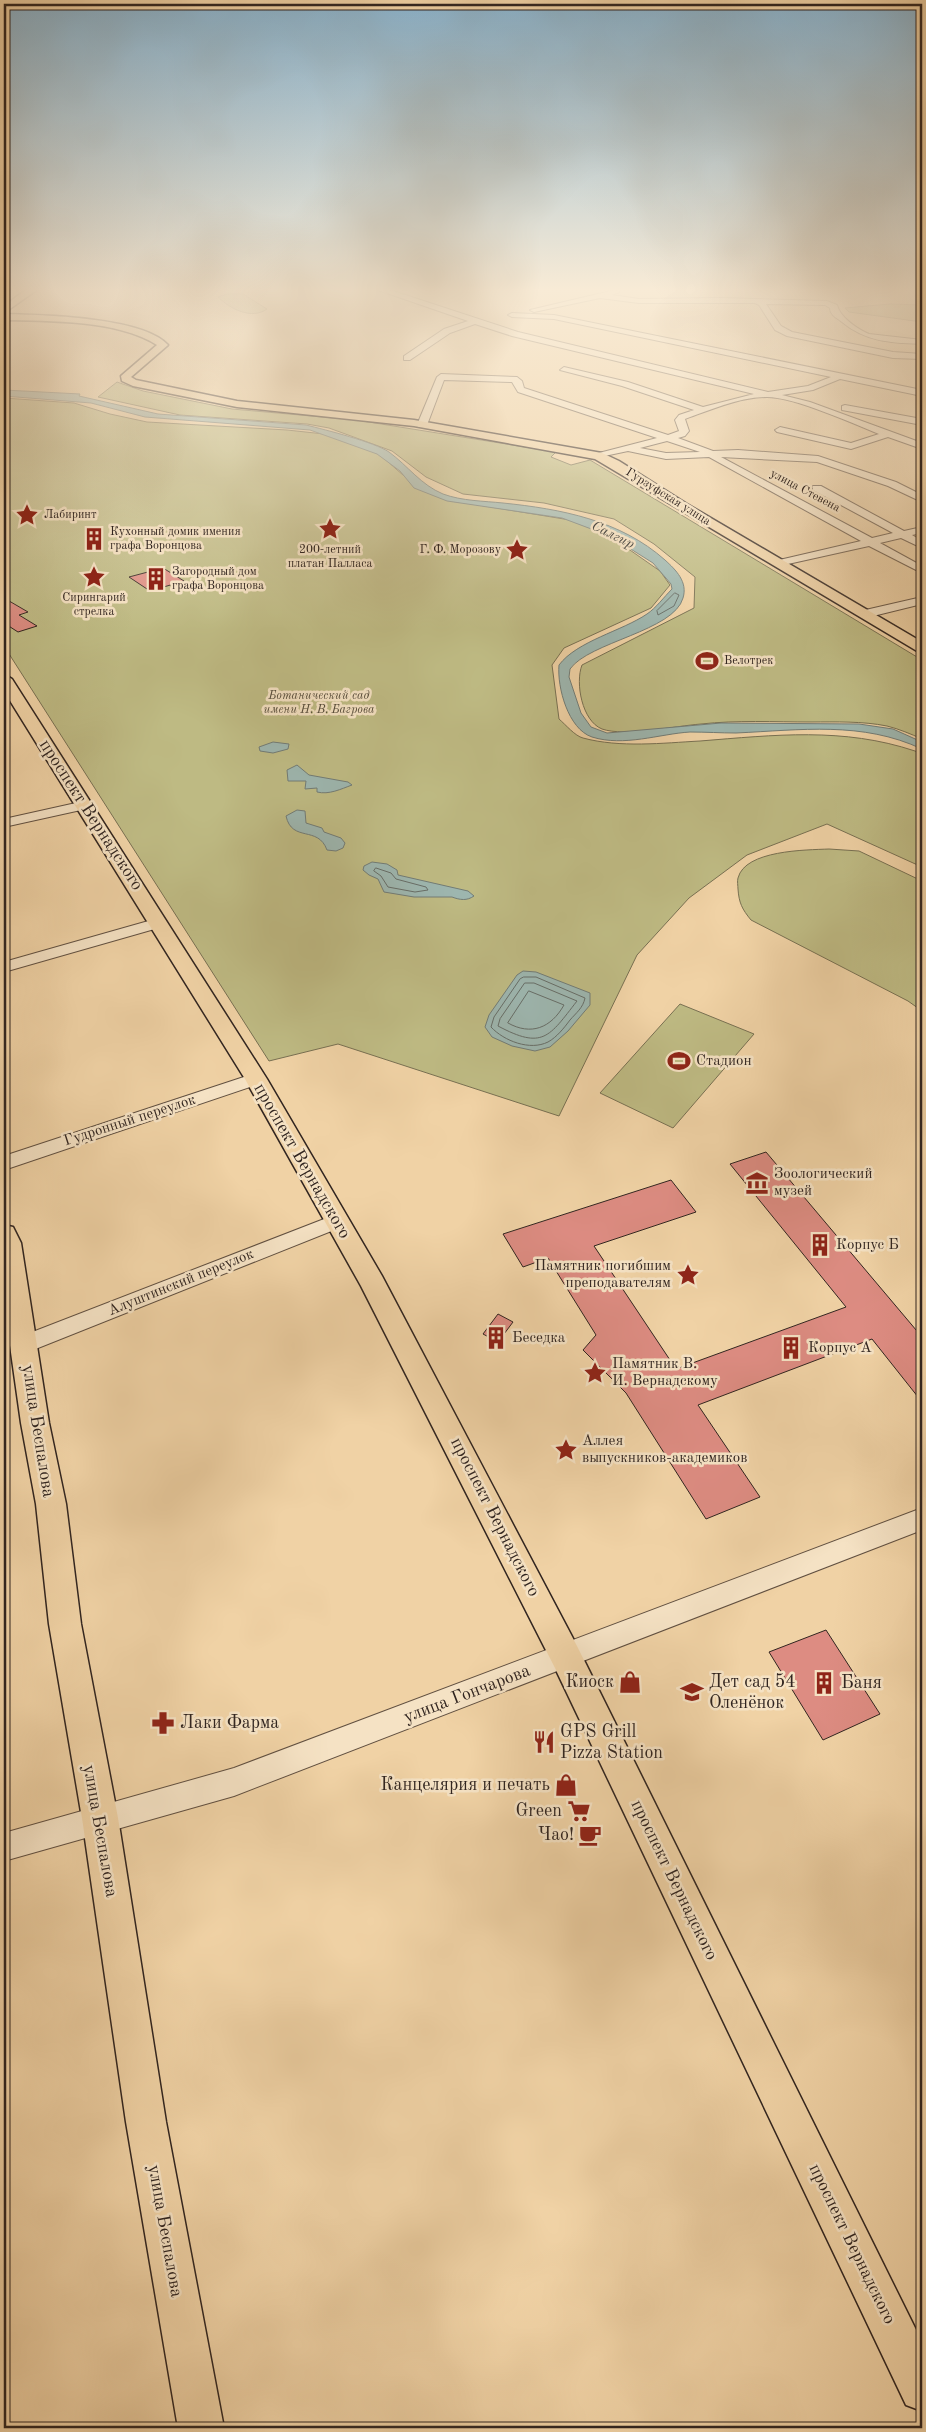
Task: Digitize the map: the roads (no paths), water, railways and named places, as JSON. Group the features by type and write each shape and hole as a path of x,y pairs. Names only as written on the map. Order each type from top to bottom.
{"main road":[{"name":"Гурзуфская улица","path":"230,402 422,424 598,456 615,464 666,497 922,648"},
{"name":"проспект Вернадского","path":"4,679 256,1079 406,1344 566,1657 922,2389"},
{"name":"улица Беспалова","path":"4,1234 8,1243 25,1344 35,1423 51,1504 65,1624 84,1738 100,1818 146,2122 201,2428"}],"street":[{"name":"улица Стевена","path":"422,424 431,402"},
{"name":"улица Стевена","path":"559,402 706,450 922,570"},
{"path":"680,402 703,410"},
{"path":"598,456 682,434 684,431 680,420 682,418 727,402"},
{"path":"802,402 922,446"},
{"path":"815,402 922,422"},
{"path":"780,430 851,446"},
{"path":"818,459 888,434"},
{"path":"626,448 666,456 738,453 818,459 892,484 922,499"},
{"path":"817,488 922,545"},
{"path":"779,563 922,530"},
{"path":"865,614 922,601"},
{"path":"4,824 85,805"},
{"path":"4,967 159,923"},
{"name":"Гудронный переулок","path":"4,1163 256,1079"},
{"name":"Алуштинский переулок","path":"25,1344 337,1221"},
{"name":"улица Гончарова","path":"4,1847 100,1818 234,1782 566,1657 922,1519"}],"water":[{"name":"Салгир","path":"85,402 107,402 158,414 306,425 382,448 396,457 428,486 443,494 465,499 568,513 609,526 647,546 665,560 680,577 684,587 683,598 676,609 664,619 648,628 594,651 570,669 569,677 581,713 591,727 607,733 721,723 859,724 893,729 922,742 922,749 877,734 831,729 736,733 690,732 616,741 592,737 584,733 570,717 562,695 559,665 577,649 637,620 657,606 672,589 671,584 653,563 610,536 562,518 447,501 414,488 400,471 377,454 310,430 145,417"},
{"path":"273,742 289,744 288,749 273,753 260,751 259,747"},
{"path":"297,765 309,775 348,782 352,785 326,793 317,792 317,788 305,789 306,781 288,781 287,770"},
{"path":"297,810 305,811 306,823 322,828 324,832 341,838 345,843 343,848 336,851 327,850 323,842 318,838 294,829 289,824 286,816"},
{"path":"372,862 387,864 397,870 398,875 468,891 474,896 463,900 452,897 414,897 384,892 378,879 363,870 364,866"},
{"path":"523,971 536,972 590,993 590,1005 568,1031 550,1047 535,1051 512,1046 492,1037 485,1027 489,1015 517,975"}],"place":[{"name":"Лабиринт","path":"27,515"},
{"name":"200-летний платан Палласа","path":"330,529"},
{"name":"Кухонный домик имения графа Воронцова","path":"94,539"},
{"name":"Г. Ф. Морозову","path":"517,550"},
{"name":"Сирингарий стрелка","path":"94,577"},
{"name":"Загородный дом графа Воронцова","path":"156,579"},
{"name":"Велотрек","path":"707,661"},
{"name":"Стадион","path":"679,1061"},
{"name":"Зоологический музей","path":"757,1183"},
{"name":"Корпус Б","path":"820,1245"},
{"name":"Памятник погибшим преподавателям","path":"688,1275"},
{"name":"Беседка","path":"496,1338"},
{"name":"Корпус А","path":"791,1348"},
{"name":"Памятник В. И. Вернадскому","path":"595,1373"},
{"name":"Аллея выпускников-академиков","path":"566,1450"},
{"name":"Киоск","path":"630,1682"},
{"name":"Баня","path":"824,1683"},
{"name":"Дет сад 54 Оленёнок","path":"692,1692"},
{"name":"Лаки Фарма","path":"163,1723"},
{"name":"GPS Grill Pizza Station","path":"544,1742"},
{"name":"Канцелярия и печать","path":"566,1785"},
{"name":"Green","path":"579,1811"},
{"name":"Чао!","path":"590,1835"}],"park label":[{"name":"Ботанический сад имени Н. В. Багрова","path":"319,703"}]}
